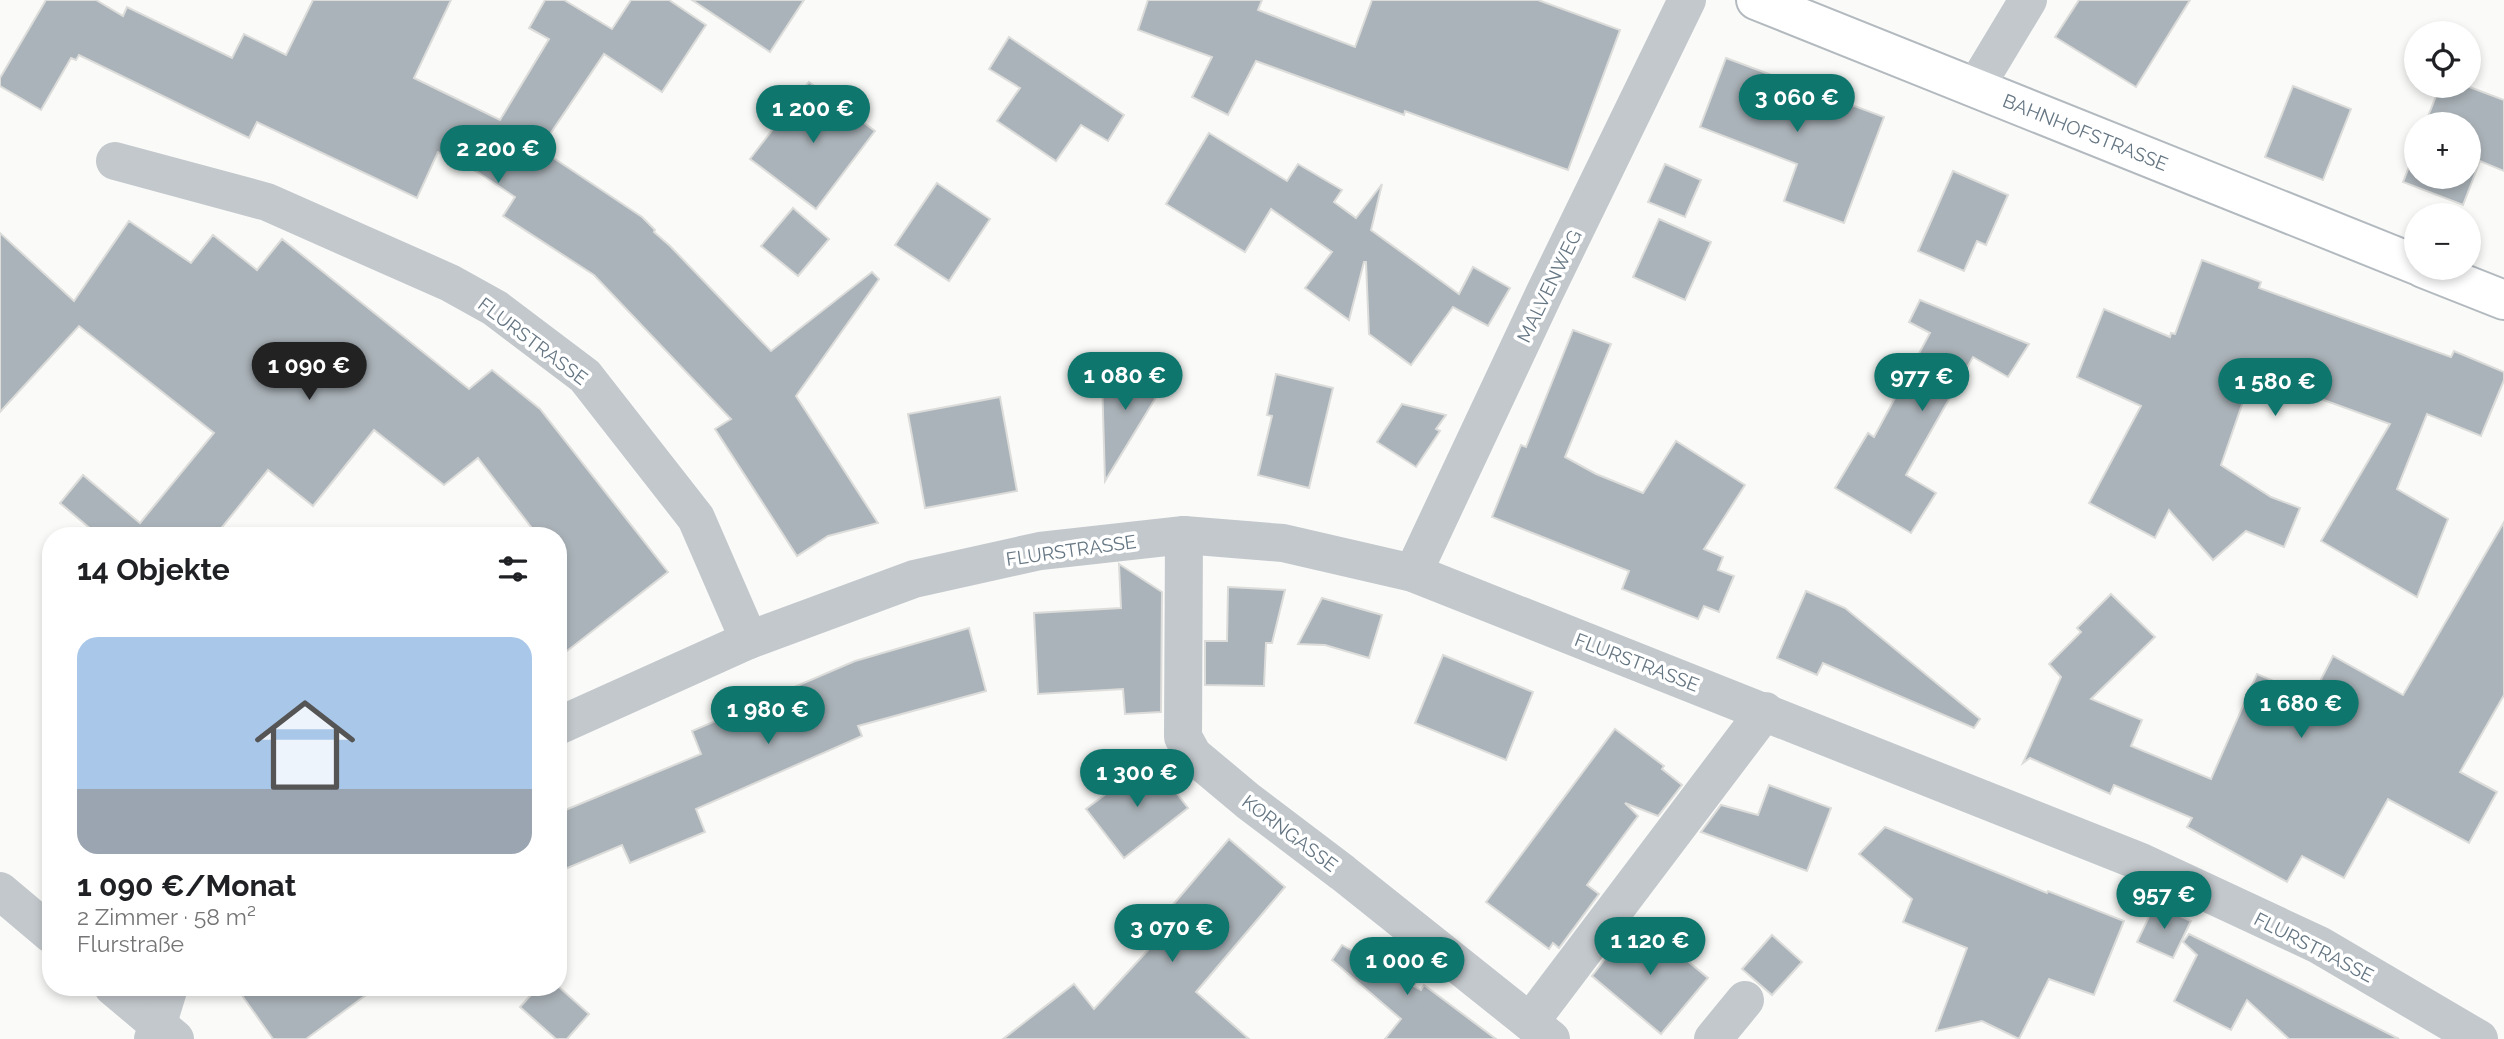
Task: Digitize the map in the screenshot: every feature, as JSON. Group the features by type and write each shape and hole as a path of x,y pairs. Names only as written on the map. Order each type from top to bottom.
{"street":[{"name":"MALVENWEG","path":"1413,573 1544,294 1687,0"},
{"name":"BAHNHOFSTRASSE","path":"1756,0 2404,260"},
{"path":"1975,88 2028,0"},
{"name":"FLURSTRASSE","path":"115,161 267,202 450,283 495,308 585,376 696,518 748,640"},
{"path":"2453,280 2504,300"},
{"name":"FLURSTRASSE","path":"567,722 748,640 914,579 1040,551 1184,535 1283,543 1413,573 2141,862 2319,946 2479,1039"},
{"name":"KORNGASSE","path":"1184,535 1183,737 1193,755 1540,1031 1765,711"},
{"path":"0,891 42,926"},
{"path":"122,996 161,1034"},
{"path":"161,1034 167,996"},
{"path":"1713,1039 1745,1000"}],"building":[{"path":"46,0 96,0 123,16 127,7 232,58 244,34 286,55 313,0 451,0 414,78 500,120 549,39 529,28 545,0 564,0 612,29 631,0 669,0 706,25 662,92 604,54 540,149 642,217 771,351 872,272 879,279 796,396 878,523 828,536 797,556 715,429 731,419 594,275 503,216 515,197 479,173 438,152 417,198 257,122 249,138 79,55 76,60 71,58 41,110 0,86 0,78"},
{"path":"692,0 804,0 770,52"},
{"path":"1148,0 1262,0 1258,10 1355,47 1372,0 1538,0 1620,30 1568,170 1405,111 1404,115 1256,61 1228,115 1192,97 1212,57 1138,30"},
{"path":"2079,0 2190,0 2136,87 2055,37"},
{"path":"1009,37 1124,115 1108,141 1081,125 1056,161 997,121 1020,88 989,69"},
{"path":"1726,58 1884,117 1844,223 1784,201 1797,164 1700,127"},
{"path":"809,82 875,131 816,209 750,159"},
{"path":"2293,86 2351,109 2323,180 2265,157"},
{"path":"2481,91 2504,100 2504,171 2481,161 2481,112 2430,112 2435,98 2481,98"},
{"path":"1209,133 1287,181 1298,164 1342,190 1334,202 1356,218 1382,184 1371,230 1459,294 1473,267 1510,288 1488,326 1453,307 1411,365 1369,334 1366,262 1349,320 1305,288 1332,252 1271,209 1245,252 1166,204"},
{"path":"1665,164 1701,180 1685,217 1648,202"},
{"path":"1953,171 2008,195 1986,245 1977,241 1964,271 1918,251"},
{"path":"937,183 990,219 949,281 895,245"},
{"path":"2421,189 2469,189 2464,203"},
{"path":"793,208 829,239 798,276 761,246"},
{"path":"1659,219 1711,242 1685,300 1633,277"},
{"path":"129,221 191,263 213,235 257,270 282,239 469,389 492,370 540,409 668,572 567,651 567,527 531,527 478,458 444,485 374,430 313,506 268,470 222,527 88,527 60,503 83,475 140,523 214,433 79,326 0,412 0,233 74,301"},
{"path":"2202,260 2261,282 2259,288 2451,357 2454,351 2504,372 2504,380 2481,436 2427,414 2397,489 2448,519 2417,597 2321,541 2390,424 2285,386 2278,405 2246,393 2221,465 2271,497 2300,508 2284,547 2246,531 2213,560 2169,510 2155,538 2089,503 2141,406 2077,377 2104,309 2170,337 2171,333 2175,334"},
{"path":"1920,300 2029,344 2008,377 1973,357 1906,475 1936,493 1911,533 1835,488 1868,433 1874,437 1930,333 1909,322"},
{"path":"1573,330 1611,344 1565,457 1596,474 1643,493 1676,441 1745,485 1704,549 1723,557 1718,570 1734,576 1719,612 1704,606 1698,619 1622,589 1629,571 1492,517 1521,445 1526,447"},
{"path":"1276,374 1333,388 1309,488 1258,475 1272,416 1267,415"},
{"path":"1169,376 1105,481 1102,378"},
{"path":"1000,397 1017,491 925,508 908,414"},
{"path":"1402,404 1446,415 1436,429 1440,431 1416,467 1377,442"},
{"path":"2504,522 2504,695 2460,772 2497,792 2469,843 2388,799 2344,878 2302,856 2287,882 2187,827 2192,818 2114,785 2110,794 2030,758 2023,763 2061,677 2049,664 2081,632 2077,628 2111,594 2155,637 2091,699 2142,720 2131,746 2211,779 2257,674 2312,697 2333,656 2403,695"},
{"path":"1119,564 1162,592 1161,712 1125,714 1123,689 1038,694 1034,613 1121,608"},
{"path":"1228,587 1285,590 1272,643 1266,643 1264,686 1205,685 1205,641 1227,641"},
{"path":"1806,591 1845,608 1980,719 1974,728 1823,663 1817,675 1777,658"},
{"path":"1322,598 1382,615 1369,658 1325,645 1298,644"},
{"path":"969,628 986,691 858,726 862,736 696,809 705,832 630,863 622,845 567,868 567,809 701,754 692,731 855,661"},
{"path":"1443,655 1533,692 1506,760 1415,723"},
{"path":"1615,729 1664,766 1662,769 1682,785 1658,816 1625,803 1638,816 1587,885 1599,894 1559,948 1553,943 1549,949 1486,902"},
{"path":"1151,760 1188,808 1124,858 1086,809"},
{"path":"1769,785 1831,808 1807,871 1701,832 1721,805 1758,815"},
{"path":"1885,827 2047,893 2048,891 2124,921 2094,995 2049,979 2019,1039 1982,1021 1936,1031 1967,948 1903,922 1912,899 1859,854"},
{"path":"1229,839 1285,887 1196,992 1249,1039 1003,1039 1074,984 1094,1009 1150,948 1142,941"},
{"path":"2155,904 2191,921 2173,958 2137,942"},
{"path":"1634,921 1648,931 1649,929 1708,978 1661,1034 1592,976"},
{"path":"2189,934 2399,1039 2289,1039 2247,1000 2231,1030 2174,1001 2197,955 2183,942"},
{"path":"1772,935 1802,962 1772,995 1742,969"},
{"path":"1383,941 1414,968 1409,974 1417,980 1414,986 1421,990 1424,985 1496,1039 1385,1039 1401,1019 1332,960 1342,945 1367,959"},
{"path":"567,994 589,1014 567,1039 556,1039 520,1007 530,996"},
{"path":"242,996 365,996 306,1039 273,1039"}]}
